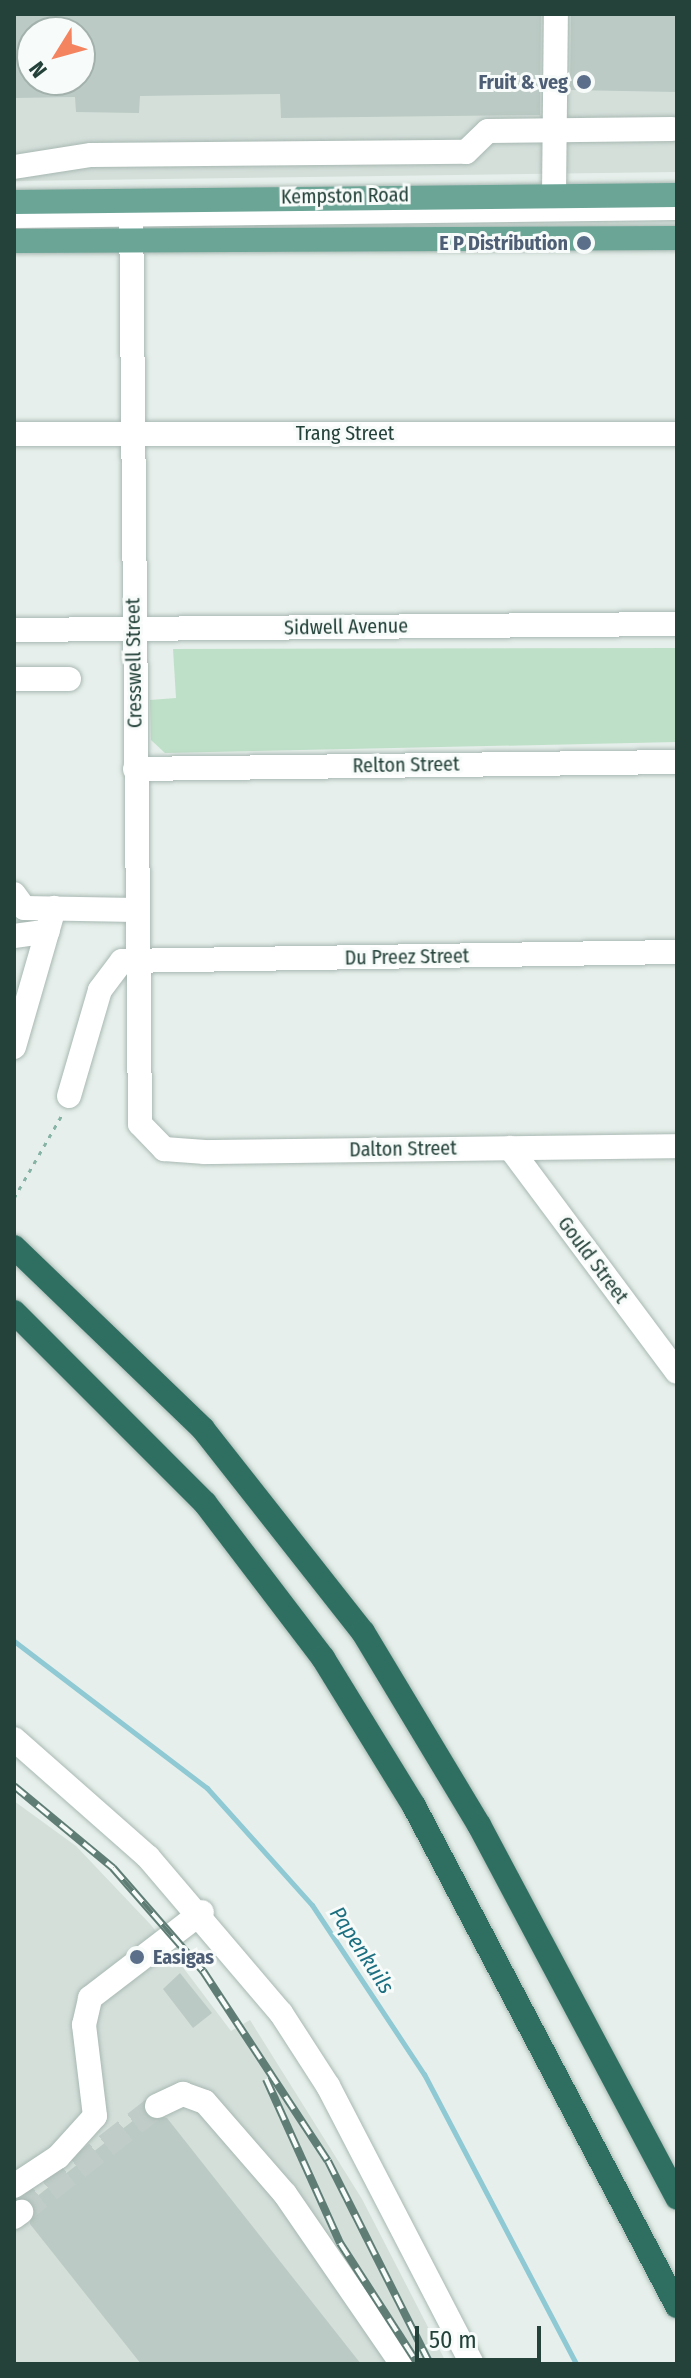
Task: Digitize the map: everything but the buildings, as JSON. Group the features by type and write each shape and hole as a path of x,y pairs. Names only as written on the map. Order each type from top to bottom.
{"highway":[{"path":"19,1251 203,1429 363,1632 479,1825 677,2198"},
{"path":"14,1312 187,1483 323,1658 414,1806 677,2306"}],"main road":[{"name":"Kempston Road","path":"14,241 131,221 561,195 677,195"},
{"name":"Kempston Road","path":"14,202 131,221 677,238"}],"street":[{"path":"556,14 561,195"},
{"path":"14,167 91,155 466,152 488,131 558,127 672,129"},
{"path":"14,228 131,221 677,208"},
{"path":"14,216 131,221 677,224"},
{"name":"Cresswell Street","path":"131,221 140,1124"},
{"name":"Trang Street","path":"14,434 677,434"},
{"name":"Sidwell Avenue","path":"14,630 677,624"},
{"path":"14,679 69,679"},
{"name":"Relton Street","path":"135,769 677,762"},
{"path":"14,894 24,908 51,920"},
{"path":"14,936 51,920 136,910"},
{"path":"14,1047 51,920"},
{"name":"Du Preez Street","path":"136,960 677,952"},
{"path":"69,1096 100,990 113,967 136,960"},
{"name":"Dalton Street","path":"140,1124 154,1144 173,1151 677,1146"},
{"name":"Gould Street","path":"510,1148 677,1372"},
{"path":"14,1739 202,1912 328,2086 472,2364"},
{"path":"14,2186 58,2157 95,2116 84,2025 90,1998 202,1912"},
{"path":"157,2106 183,2094 205,2102 285,2194 402,2364"}],"path":[{"path":"14,1198 69,1096"}],"shaded area":[{"path":"14,14 677,14 677,172 14,181"},
{"path":"14,1801 76,1846 151,1925 231,2031 250,2020 362,2199 447,2364 14,2364"}],"green space":[{"path":"677,648 677,742 165,753 151,740 150,700 176,698 173,649"}],"waterway":[{"name":"Papenkuils","path":"14,1641 207,1788 312,1905 424,2074 576,2364"}],"tunnel":[{"path":"21,2212 157,2106"}],"railway":[{"path":"14,1786 113,1868 203,1971 328,2161 430,2364"},
{"path":"266,2079 340,2243 418,2364"}],"place":[{"name":"Fruit & veg","path":"584,82"},
{"name":"E P Distribution","path":"584,243"},
{"name":"Easigas","path":"137,1957"}]}
